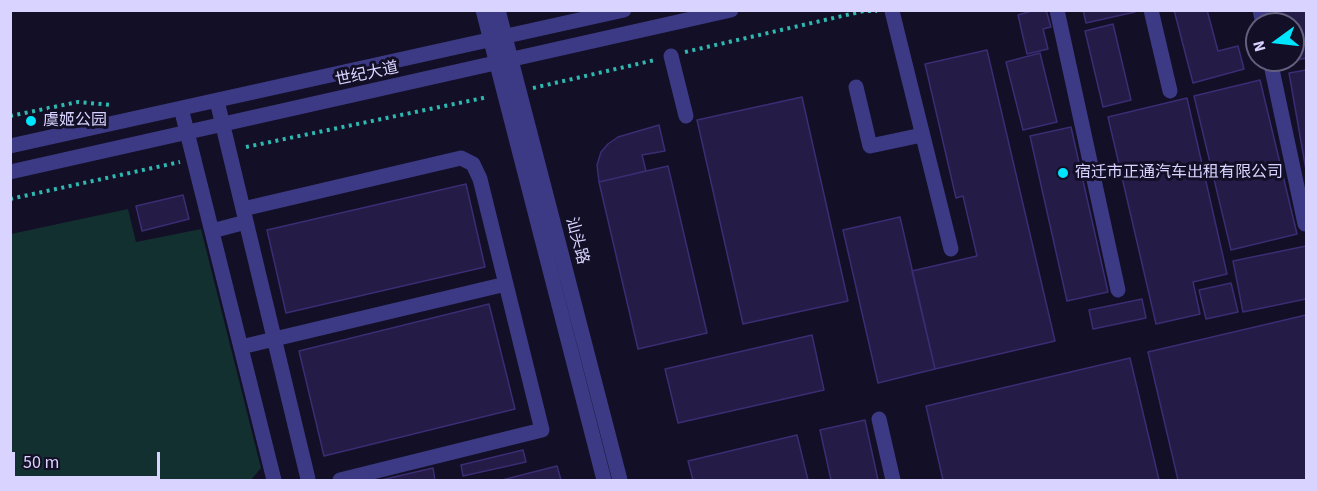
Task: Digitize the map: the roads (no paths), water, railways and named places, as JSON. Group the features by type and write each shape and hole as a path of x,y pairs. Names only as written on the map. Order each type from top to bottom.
{"street":[{"name":"汕头路","path":"483,10 498,39 620,480"},
{"name":"汕头路","path":"498,10 498,39"},
{"name":"世纪大道","path":"10,146 624,10"},
{"name":"世纪大道","path":"10,172 504,63 731,10"},
{"path":"1057,10 1118,291"},
{"path":"1152,10 1170,91"},
{"path":"891,11 951,249"},
{"path":"670,56 686,116"},
{"path":"1273,72 1305,224"},
{"path":"856,87 870,146 922,135"},
{"name":"汕头路","path":"512,93 604,480"},
{"path":"217,100 305,480"},
{"path":"181,108 274,480"},
{"path":"212,231 244,216 462,158 473,164 480,179 542,430 340,480"},
{"path":"241,347 506,284"},
{"path":"879,419 893,480"}],"place":[{"name":"虞姬公园","path":"31,121"},
{"name":"宿迁市正通汽车出租有限公司","path":"1063,173"}]}
